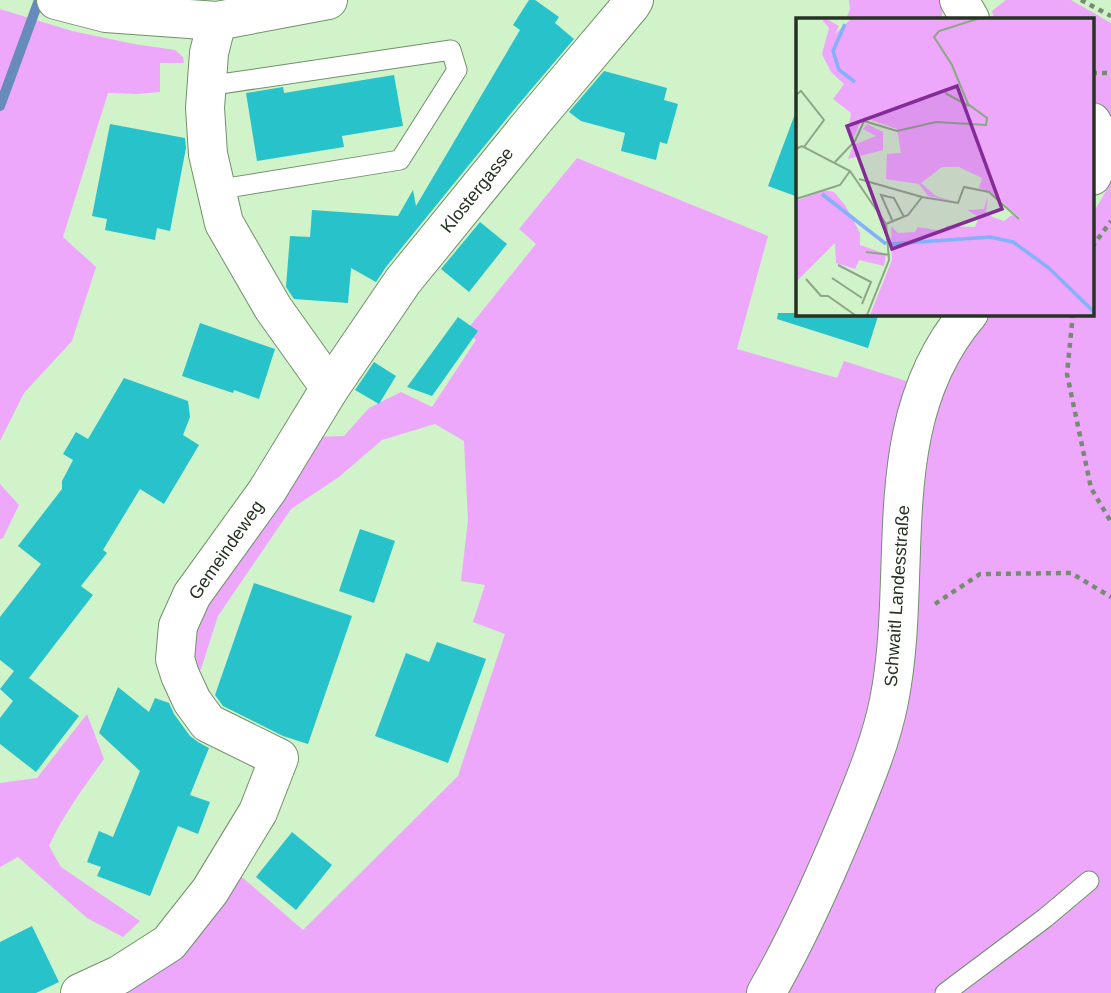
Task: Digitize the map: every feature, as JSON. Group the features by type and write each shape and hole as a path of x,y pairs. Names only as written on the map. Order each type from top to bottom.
{"street":[{"path":"56,0 106,13 217,21 328,0"},
{"name":"Klostergasse","path":"330,388 403,281 634,0"},
{"path":"217,21 209,53 205,108 208,154 224,223 273,308 330,388"},
{"path":"1094,127 1100,150 1094,170"},
{"name":"Schwaitl Landesstraße","path":"766,993 800,930 834,855 866,779 885,722 896,645 904,488 915,417 939,355 954,330 967,315"},
{"name":"Gemeindeweg","path":"80,993 119,975 169,943 211,891 258,812 279,758 208,723 192,701 175,659 178,626 192,595 267,491 330,388"}],"lane":[{"path":"207,86 451,50 457,70 400,160 215,190"},
{"path":"945,993 1045,918 1089,881"}],"path":[{"path":"1081,0 1111,16"},
{"path":"1094,244 1111,221"},
{"path":"1073,315 1067,374 1091,488 1111,522"},
{"path":"934,606 980,574 1071,573 1111,597"}],"shaded area":[{"path":"849,0 942,0 942,18 846,18 850,9"},
{"path":"1006,0 1071,0 1111,23 1111,129 1100,107 1094,102 1094,18 994,18 992,11"},
{"path":"0,9 72,31 175,50 183,57 184,63 160,63 160,92 108,93 63,237 96,267 72,341 24,393 0,441"},
{"path":"577,158 768,236 737,349 837,378 844,361 943,393 971,337 991,315 1094,315 1094,212 1110,184 1111,176 1111,993 95,993 235,871 303,930 458,776 505,634 473,622 485,585 461,581 468,520 464,441 435,424 382,440 339,477 291,509 218,616 201,669 189,678 194,624 314,437 344,436 369,408 401,392 432,407 476,340 466,331 536,244 519,229"},
{"path":"0,484 19,505 3,538 0,539"},
{"path":"87,714 104,759 67,812 49,846 61,867 140,921 123,937 87,918 18,857 0,867 0,783 37,778"}],"building":[{"path":"529,0 535,0 559,17 555,23 574,39 376,282 351,268 348,303 294,299 286,287 290,236 310,237 312,210 398,216 413,190 416,206 520,30 513,25"},
{"path":"604,71 667,88 664,100 678,104 667,144 660,142 656,160 621,151 625,133 581,121 569,112"},
{"path":"394,75 403,126 342,136 344,147 257,161 246,93 283,87 284,93"},
{"path":"795,114 796,114 796,196 768,186"},
{"path":"110,124 185,138 186,148 170,231 157,228 155,240 105,230 107,219 92,216"},
{"path":"480,222 507,244 469,292 441,269"},
{"path":"778,313 878,315 868,348 777,319"},
{"path":"458,317 478,331 432,396 407,387"},
{"path":"200,323 275,349 259,399 182,376"},
{"path":"374,362 396,376 379,404 355,390"},
{"path":"124,378 188,401 190,417 183,435 199,445 164,504 140,489 103,550 107,553 81,586 93,595 29,678 79,716 36,772 0,744 0,718 13,701 0,689 14,671 0,660 0,617 41,564 18,546 62,489 62,481 73,460 63,454 76,432 88,439"},
{"path":"360,529 395,541 374,603 339,591"},
{"path":"254,583 352,616 308,744 283,736 223,706 215,695"},
{"path":"437,642 486,659 448,763 375,736 406,653 429,662"},
{"path":"118,687 149,712 155,698 169,703 190,736 209,748 190,795 210,802 198,834 178,826 150,896 97,876 101,867 87,862 99,831 113,837 140,771 99,733"},
{"path":"292,832 332,865 296,910 256,877"},
{"path":"32,926 59,982 36,993 0,993 0,942"}],"waterway":[{"path":"0,106 39,0"}]}
